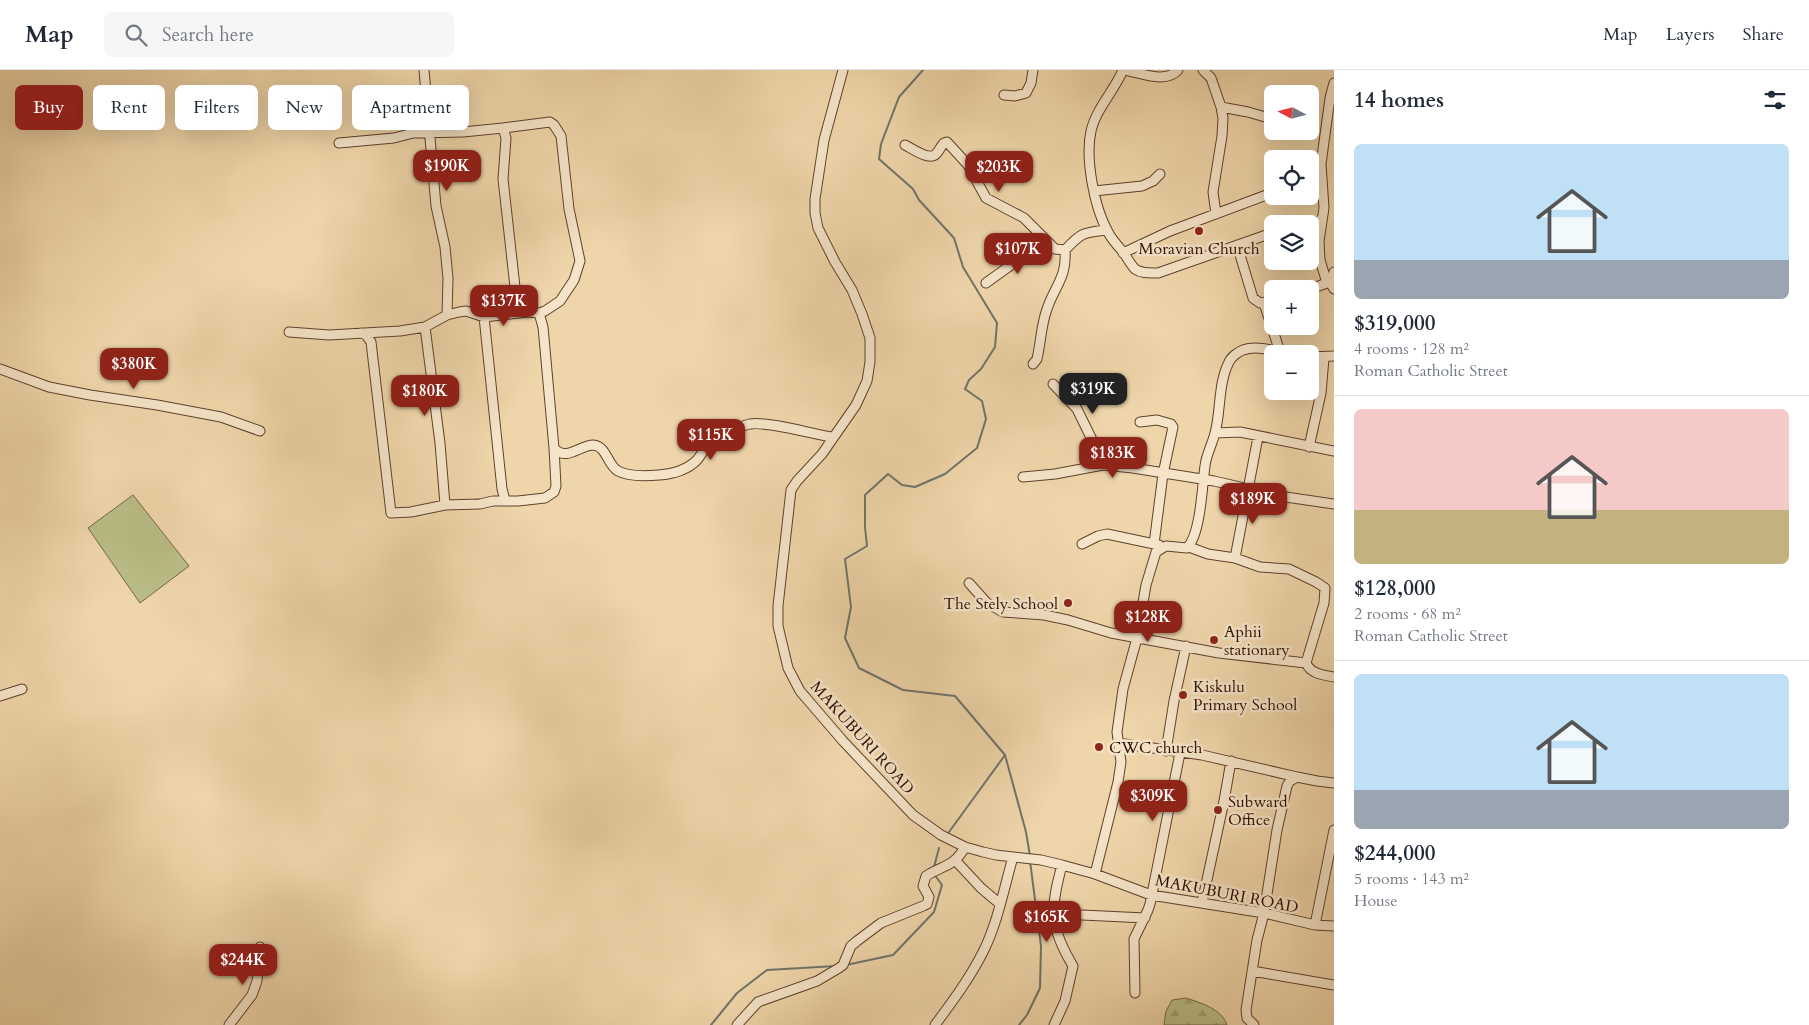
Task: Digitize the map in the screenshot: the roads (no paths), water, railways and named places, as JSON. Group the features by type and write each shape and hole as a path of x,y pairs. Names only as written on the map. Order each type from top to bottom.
{"street":[{"path":"424,70 436,206 448,278 447,315"},
{"name":"MAKUBURI ROAD","path":"843,70 824,140 814,199 815,213 818,228 852,290 862,314 870,338 870,362 867,381 856,405 822,454 791,490 778,606 778,626 788,668 800,691 913,816 941,835 965,847 996,855 1062,864 1151,895 1264,913 1315,925 1334,926"},
{"path":"1004,95 1015,96 1026,93 1031,83 1033,70"},
{"path":"1178,70 1176,73 1164,78 1124,70 1097,114 1091,132 1089,158 1094,191 1106,230 1135,268 1142,272 1158,273 1264,236"},
{"path":"1203,70 1211,78 1221,108 1222,136 1213,192 1216,214"},
{"path":"1331,285 1320,260 1320,241 1324,198 1321,177 1330,98 1334,83"},
{"path":"1221,108 1264,117"},
{"path":"289,332 330,334 400,331 425,327 447,315 466,311 484,317 528,312 538,313 545,311 560,301 574,280 580,261 569,209 561,136 554,124 550,122 544,121 463,132 413,133 394,138 339,143"},
{"path":"503,128 506,138 503,179 516,296 521,307 528,312"},
{"path":"905,145 922,154 932,156 947,142 968,165 986,198 1024,218 1055,249 1065,250"},
{"path":"1094,191 1142,186 1153,181 1160,174"},
{"path":"1123,253 1170,231 1264,195"},
{"path":"1033,364 1038,352 1047,308 1062,276 1066,262 1065,250 1084,232 1106,230"},
{"path":"986,283 1018,260 1049,243"},
{"path":"1237,245 1253,298 1260,303 1264,302"},
{"path":"1331,285 1334,272"},
{"path":"360,333 366,335 371,342 391,513 411,512 445,505 480,504 493,500 544,498 554,492 556,486 543,327 538,313"},
{"path":"484,317 501,480 505,500"},
{"path":"425,327 440,443 445,505"},
{"path":"1189,547 1196,527 1207,453 1215,433 1229,361 1243,350 1264,349"},
{"path":"1319,358 1334,356"},
{"path":"1309,447 1321,393 1324,358"},
{"path":"0,369 49,387 221,417 260,431"},
{"path":"1053,384 1077,409 1103,465"},
{"path":"1140,422 1157,420 1172,425 1163,474 1154,544"},
{"path":"554,448 557,452 565,454 591,445 598,446 604,450 608,460 616,470 626,474 642,476 661,475 683,470 692,464 708,446 744,426 756,424 832,437"},
{"path":"1215,433 1240,432 1334,451"},
{"path":"1235,558 1258,437"},
{"path":"1023,477 1055,474 1103,465 1147,469 1163,474 1204,479 1279,496 1334,504"},
{"path":"1082,544 1107,534 1166,546 1189,547 1208,554 1235,558 1260,567 1289,569 1316,582 1329,589 1306,663 1310,670 1321,675 1334,677"},
{"path":"1095,874 1119,776 1122,755 1117,732 1123,689 1137,638 1146,585 1156,552 1166,546"},
{"path":"968,583 987,603 1004,612 1044,614 1111,633 1137,638 1234,655 1306,663"},
{"path":"1166,751 1186,646"},
{"path":"0,696 22,690"},
{"path":"1118,743 1231,761 1296,777 1334,782"},
{"path":"1135,993 1133,944 1135,935 1148,910 1180,753"},
{"path":"1202,903 1231,761"},
{"path":"1252,1024 1246,1010 1257,940 1264,913 1277,830 1287,786 1296,777"},
{"path":"1315,925 1334,830"},
{"path":"737,1025 758,1002 817,981 839,968 843,965 852,946 873,928 927,904 929,897 922,886 926,876 948,866 965,847"},
{"path":"935,1025 953,1001 983,952 1000,904 1013,857"},
{"path":"955,860 981,888 1000,904"},
{"path":"1054,1025 1065,1001 1073,966 1054,927 1054,903 1062,864"},
{"path":"1082,915 1145,918"},
{"path":"229,1025 252,995 257,982 260,947"},
{"path":"1252,972 1334,986"}],"waterway":[{"path":"923,70 899,97 881,144 879,159 913,189 919,200 954,238 963,267 997,323 995,347 981,369 969,380 965,389 982,401 986,419 977,448 945,474 915,487 902,485 888,474 865,495 867,546 845,559 851,607 845,638 859,668 903,690 955,696 1005,755 1026,832 1030,856"},
{"path":"949,832 1005,755"},
{"path":"934,867 939,848"},
{"path":"1019,1025 1027,1015 1040,988 1041,946 1030,861"},
{"path":"846,965 893,955 934,912 942,885 934,874"},
{"path":"711,1025 737,993 767,970 836,966"}],"place":[{"name":"Moravian Church","path":"1199,231"},
{"name":"The Stely School","path":"1068,603"},
{"name":"Aphii stationary","path":"1214,640"},
{"name":"Kiskulu Primary School","path":"1183,695"},
{"name":"CWC church","path":"1099,747"},
{"name":"Subward Office","path":"1218,810"}]}
